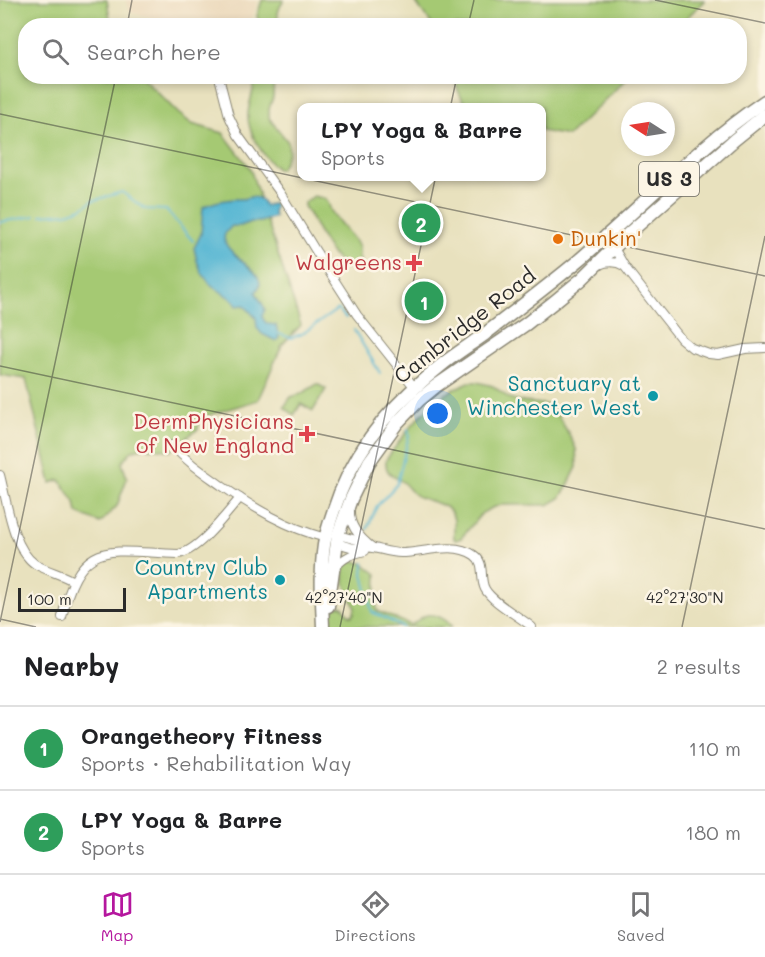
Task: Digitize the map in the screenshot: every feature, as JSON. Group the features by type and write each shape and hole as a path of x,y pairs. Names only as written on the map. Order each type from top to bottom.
{"highway":[{"name":"US 3","path":"661,186 765,101"},
{"name":"US 3","path":"582,279 734,140 765,115"},
{"name":"Cambridge Road","path":"324,627 332,575 334,508 351,467 385,418 401,400 445,362 485,334 577,262 661,186"},
{"path":"661,186 671,197"},
{"name":"Cambridge Road","path":"324,627 322,566 355,489 375,454 406,413 436,386 536,316 582,279"},
{"path":"485,334 494,346"}],"street":[{"path":"221,84 229,116 238,135 281,194 357,315 415,388"},
{"path":"614,248 625,267 681,339 692,348 718,355 745,349 765,348"},
{"path":"582,279 605,262 618,263 625,267"},
{"path":"172,445 194,466 260,511 308,533 366,543"},
{"path":"0,475 16,538 22,551 41,567 74,581"},
{"path":"355,489 349,517 357,533 374,548"},
{"path":"62,616 67,596 87,561 97,555 113,551 180,554 187,552 203,539 240,498"},
{"path":"334,539 352,547 374,548 387,552 404,553 451,548 472,554 481,564 484,585 488,593 532,627"},
{"path":"332,575 336,566 343,559 374,548"}],"shaded area":[{"path":"126,0 258,0 252,18 151,18 130,12"}],"green space":[{"path":"0,0 107,0 110,18 18,18 18,84 149,84 192,124 223,133 250,168 301,325 282,345 258,400 199,418 198,429 171,451 145,448 131,452 122,463 127,478 117,506 100,523 77,513 75,502 60,480 51,483 26,379 0,375"},
{"path":"262,0 284,0 278,12 278,18 258,18"},
{"path":"414,0 705,0 686,18 427,18"},
{"path":"254,84 274,84 269,118 288,142 289,151 280,169 277,169 267,158 250,129 248,114"},
{"path":"456,84 621,84 568,136 546,132 546,103 464,103"},
{"path":"314,196 326,199 335,217 357,243 359,258 364,269 343,264 327,247 304,206 304,203"},
{"path":"469,382 493,386 509,398 548,405 554,409 576,449 577,467 560,498 548,505 501,505 492,508 482,513 461,538 456,540 450,511 415,495 390,474 386,460 422,414 443,396"},
{"path":"317,384 326,389 313,411 301,404 294,415 284,407 291,397"},
{"path":"352,560 364,564 377,574 377,611 411,625 424,616 436,616 452,627 330,627 330,616 335,607 341,606 352,616 354,613 355,607 344,578 345,565"}],"water":[{"path":"250,197 259,198 265,206 274,203 275,217 241,226 232,226 225,234 224,240 233,253 254,271 258,278 260,285 256,292 265,310 262,316 266,323 276,325 279,338 276,341 262,334 257,328 256,318 244,305 237,306 234,301 210,284 202,273 194,248 201,234 203,207"}],"waterway":[{"path":"41,215 67,213 82,208 92,201 122,192 145,209 166,210 193,241"},
{"path":"0,222 35,216"},
{"path":"277,333 291,338 302,334 338,309 346,318"},
{"path":"354,330 380,373"},
{"path":"367,529 377,506 397,484 409,435 408,429"},
{"path":"364,563 363,574 372,612 403,627"}],"place":[{"name":"LPY Yoga & Barre","path":"421,223"},
{"name":"Dunkin'","path":"558,239"},
{"name":"Walgreens","path":"414,263"},
{"name":"Orangetheory Fitness","path":"424,301"},
{"name":"Sanctuary at Winchester West","path":"653,396"},
{"name":"DermPhysicians of New England","path":"307,434"},
{"name":"Country Club Apartments","path":"280,580"}]}
